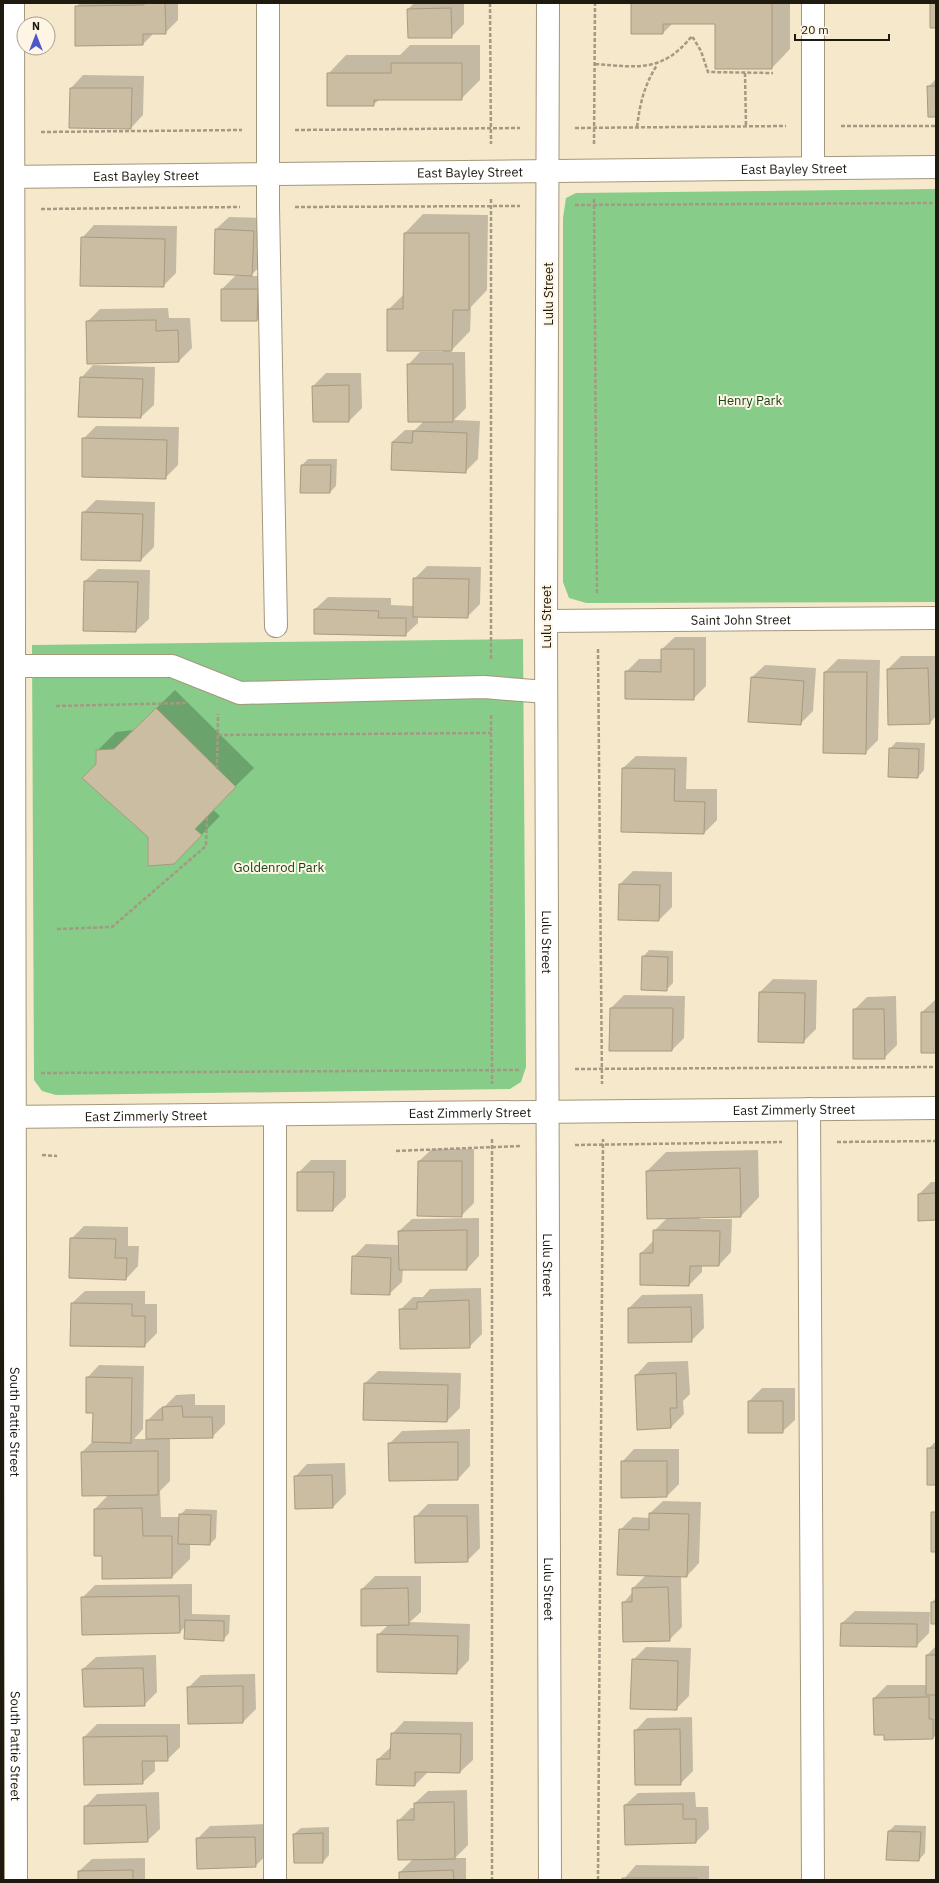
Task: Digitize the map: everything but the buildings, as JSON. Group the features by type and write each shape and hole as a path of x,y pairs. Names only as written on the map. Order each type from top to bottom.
{"street":[{"name":"South Pattie Street","path":"13,3 13,132 8,177 13,210 14,1074 8,1117 16,1880"},
{"path":"268,3 268,207 276,626"},
{"name":"Lulu Street","path":"548,3 549,206 546,692 550,1880"},
{"path":"813,3 813,168"},
{"name":"East Bayley Street","path":"8,177 936,167"},
{"name":"Saint John Street","path":"546,621 936,618"},
{"path":"13,666 172,666 240,693 491,688 546,692"},
{"name":"East Zimmerly Street","path":"8,1117 936,1108"},
{"path":"809,1109 813,1880"},
{"path":"275,1115 276,1880"}],"path":[{"path":"490,3 492,1880"},
{"path":"594,3 597,621 603,1144 598,1880"},
{"path":"594,64 635,66 657,64 682,49 692,36 701,51 708,72 773,73"},
{"path":"638,127 639,108 646,82 657,64"},
{"path":"745,73 746,127"},
{"path":"13,132 936,126"},
{"path":"13,210 936,203"},
{"path":"56,706 195,702"},
{"path":"217,769 218,708"},
{"path":"218,735 491,732"},
{"path":"57,929 112,927 206,846 208,816"},
{"path":"14,1074 936,1067"},
{"path":"396,1151 548,1145 936,1141"}],"green space":[{"name":"Henry Park","path":"936,189 936,602 586,603 569,598 563,582 563,218 566,198 576,193"},
{"name":"Goldenrod Park","path":"523,639 526,1067 521,1082 510,1089 56,1095 42,1091 34,1080 32,645"}]}
